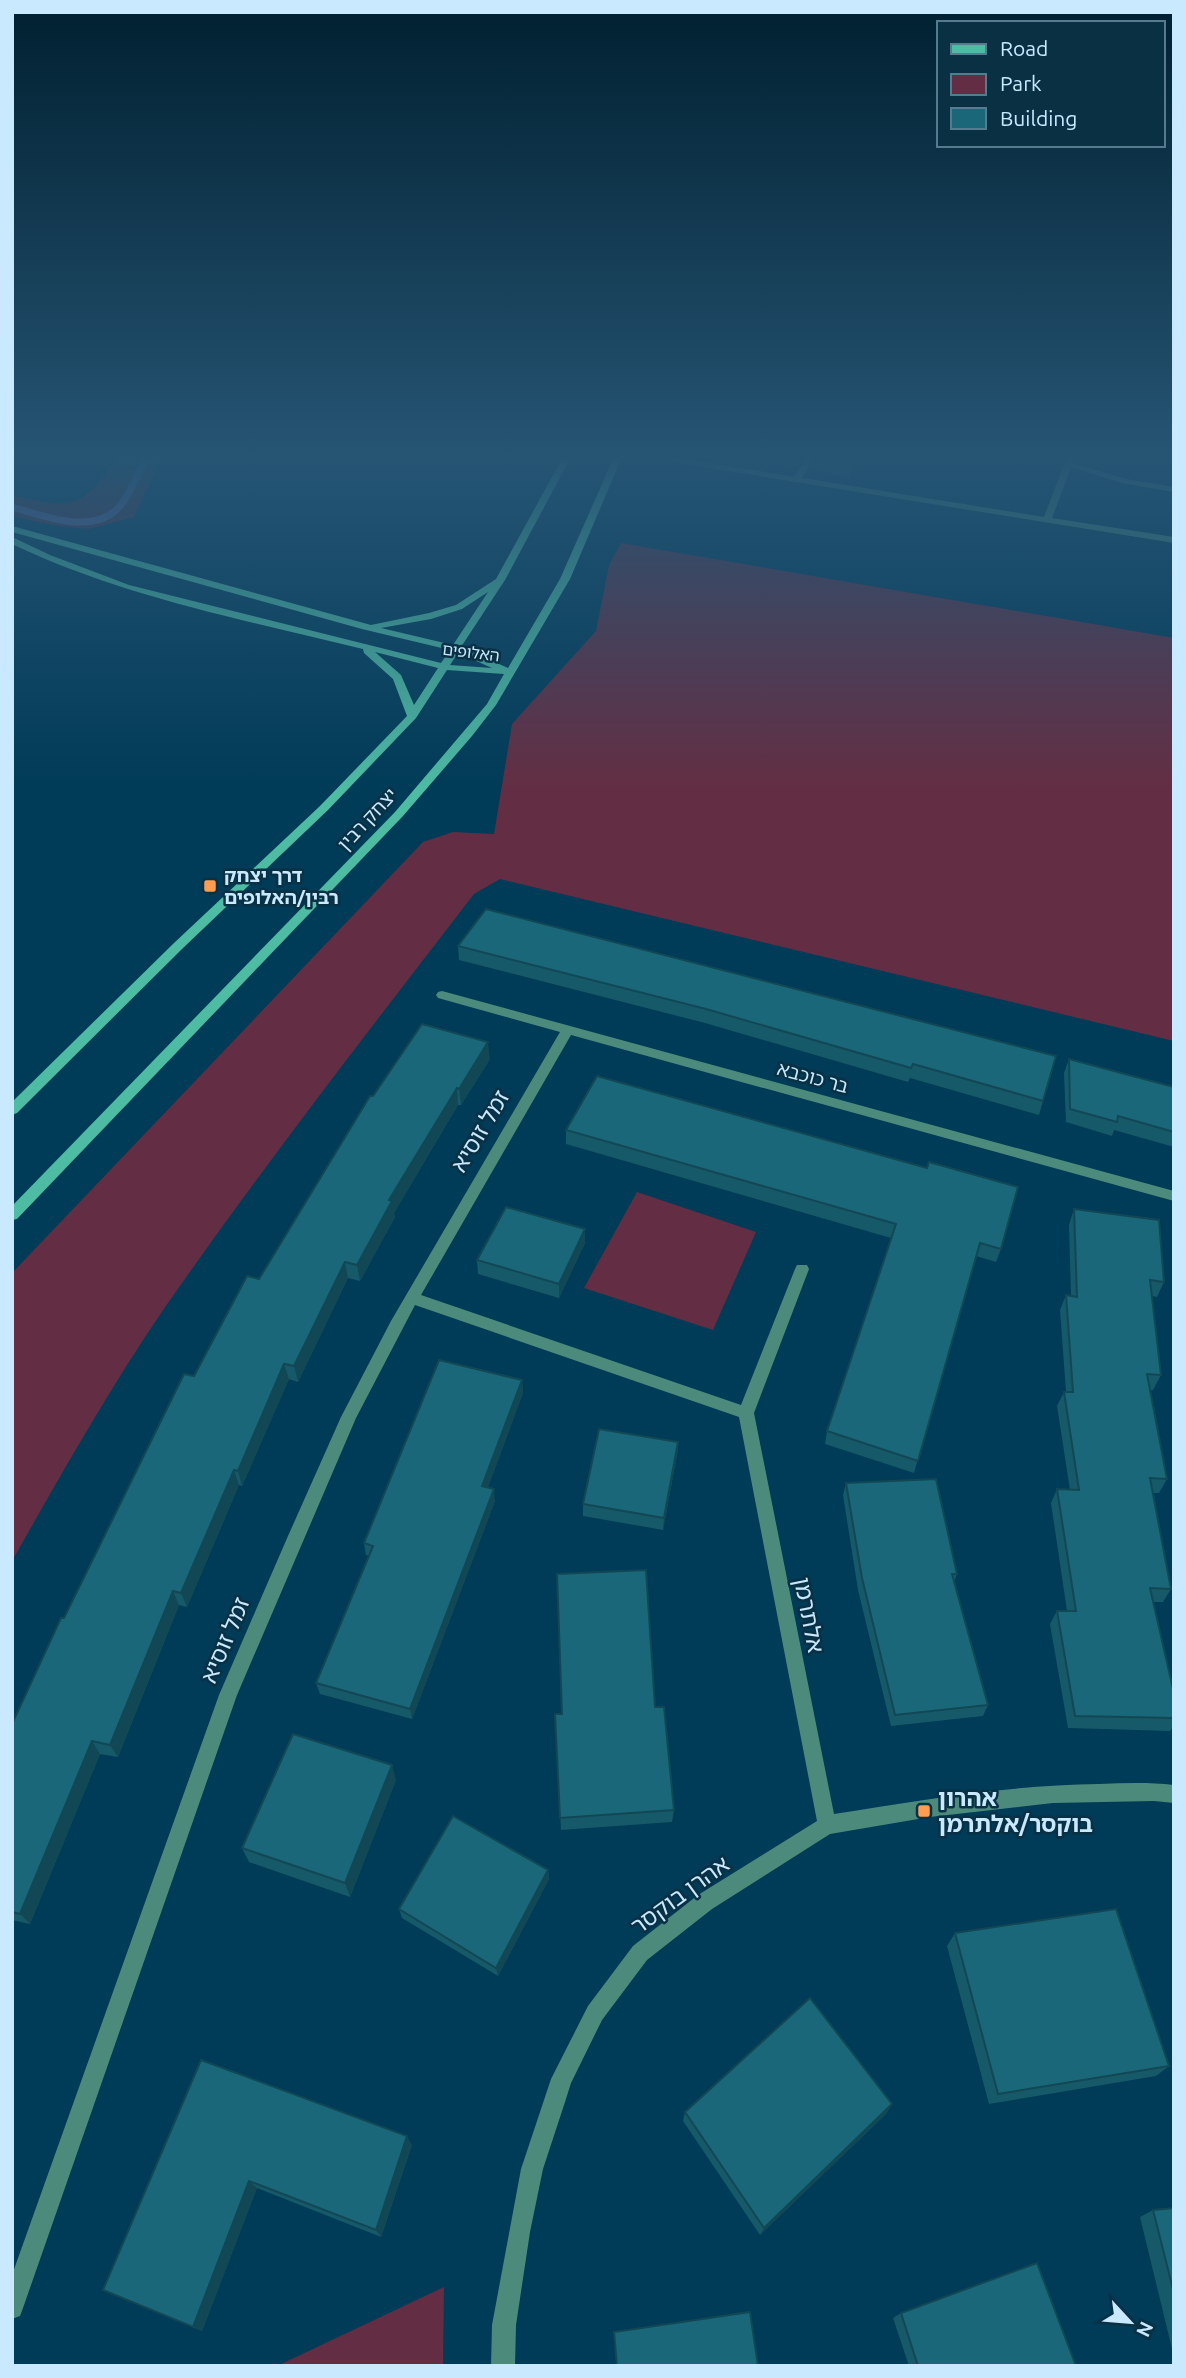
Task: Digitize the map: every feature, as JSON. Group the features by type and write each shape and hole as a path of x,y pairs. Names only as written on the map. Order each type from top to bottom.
{"main road":[{"name":"האלופים","path":"76,568 126,587 444,667 510,673"},
{"name":"האלופים","path":"152,568 365,627 457,649 510,673"},
{"name":"יצחק רבין","path":"12,1110 178,946 324,808 412,716 507,568"},
{"name":"יצחק רבין","path":"12,1215 398,814 491,705 570,568"},
{"path":"365,627 430,616 459,607 500,580"},
{"path":"360,646 394,671 402,683 412,716"}],"street":[{"name":"בר כוכבא","path":"442,995 1174,1196"},
{"name":"זמל זוסיא","path":"12,2308 228,1695 349,1417 411,1298 568,1029"},
{"path":"411,1298 746,1413 802,1269"},
{"name":"אלתרמן","path":"746,1413 827,1825"},
{"name":"אהרן בוקסר","path":"503,2366 504,2325 532,2169 562,2079 595,2013 640,1953 705,1902 827,1825 930,1808 1053,1794 1174,1794"}],"green space":[{"path":"608,568 766,568 1174,638 1174,1041 500,879 474,894 222,1227 163,1310 118,1380 12,1561 12,1273 423,842 453,832 494,834 512,724 596,631"},
{"path":"637,1192 756,1232 713,1330 584,1288"},
{"path":"444,2287 443,2366 277,2366"}],"building":[{"path":"486,909 1056,1056 1043,1101 913,1064 911,1068 706,1009 458,946"},
{"path":"422,1024 488,1042 389,1200 392,1201 357,1265 345,1262 294,1366 284,1364 238,1471 234,1470 181,1593 173,1591 110,1745 92,1741 20,1914 12,1912 12,1724 61,1618 64,1618 184,1374 194,1376 247,1276 259,1279 370,1096 373,1096"},
{"path":"1069,1059 1174,1087 1174,1132 1118,1116 1117,1122 1070,1109"},
{"path":"597,1076 927,1168 929,1162 1018,1187 1001,1249 980,1243 918,1461 827,1431 896,1224 566,1130"},
{"path":"506,1207 585,1229 559,1284 477,1260"},
{"path":"1074,1209 1159,1220 1164,1282 1150,1280 1161,1375 1147,1374 1167,1479 1150,1478 1171,1589 1150,1588 1174,1693 1174,1718 1075,1716 1057,1611 1076,1611 1057,1489 1079,1490 1064,1392 1073,1392 1066,1295 1077,1297"},
{"path":"439,1360 522,1380 482,1486 494,1489 410,1709 316,1683 373,1546 364,1543"},
{"path":"599,1429 678,1442 664,1518 583,1504"},
{"path":"936,1479 957,1574 952,1574 988,1705 895,1715 862,1578 846,1483"},
{"path":"646,1570 655,1707 664,1707 674,1810 560,1818 555,1714 562,1714 557,1574"},
{"path":"293,1734 392,1765 345,1883 242,1848"},
{"path":"453,1816 548,1870 496,1968 399,1909"},
{"path":"1116,1909 1169,2066 998,2094 955,1933"},
{"path":"810,1998 892,2104 764,2228 685,2112"},
{"path":"201,2060 407,2136 376,2230 249,2181 193,2327 103,2290"},
{"path":"1174,2208 1174,2293 1153,2210"},
{"path":"1037,2263 1076,2366 918,2366 901,2313"},
{"path":"750,2312 758,2366 617,2366 614,2332"}],"place":[{"name":"דרך יצחק רבין/האלופים","path":"210,886"},
{"name":"אהרון בוקסר/אלתרמן","path":"924,1811"}]}
